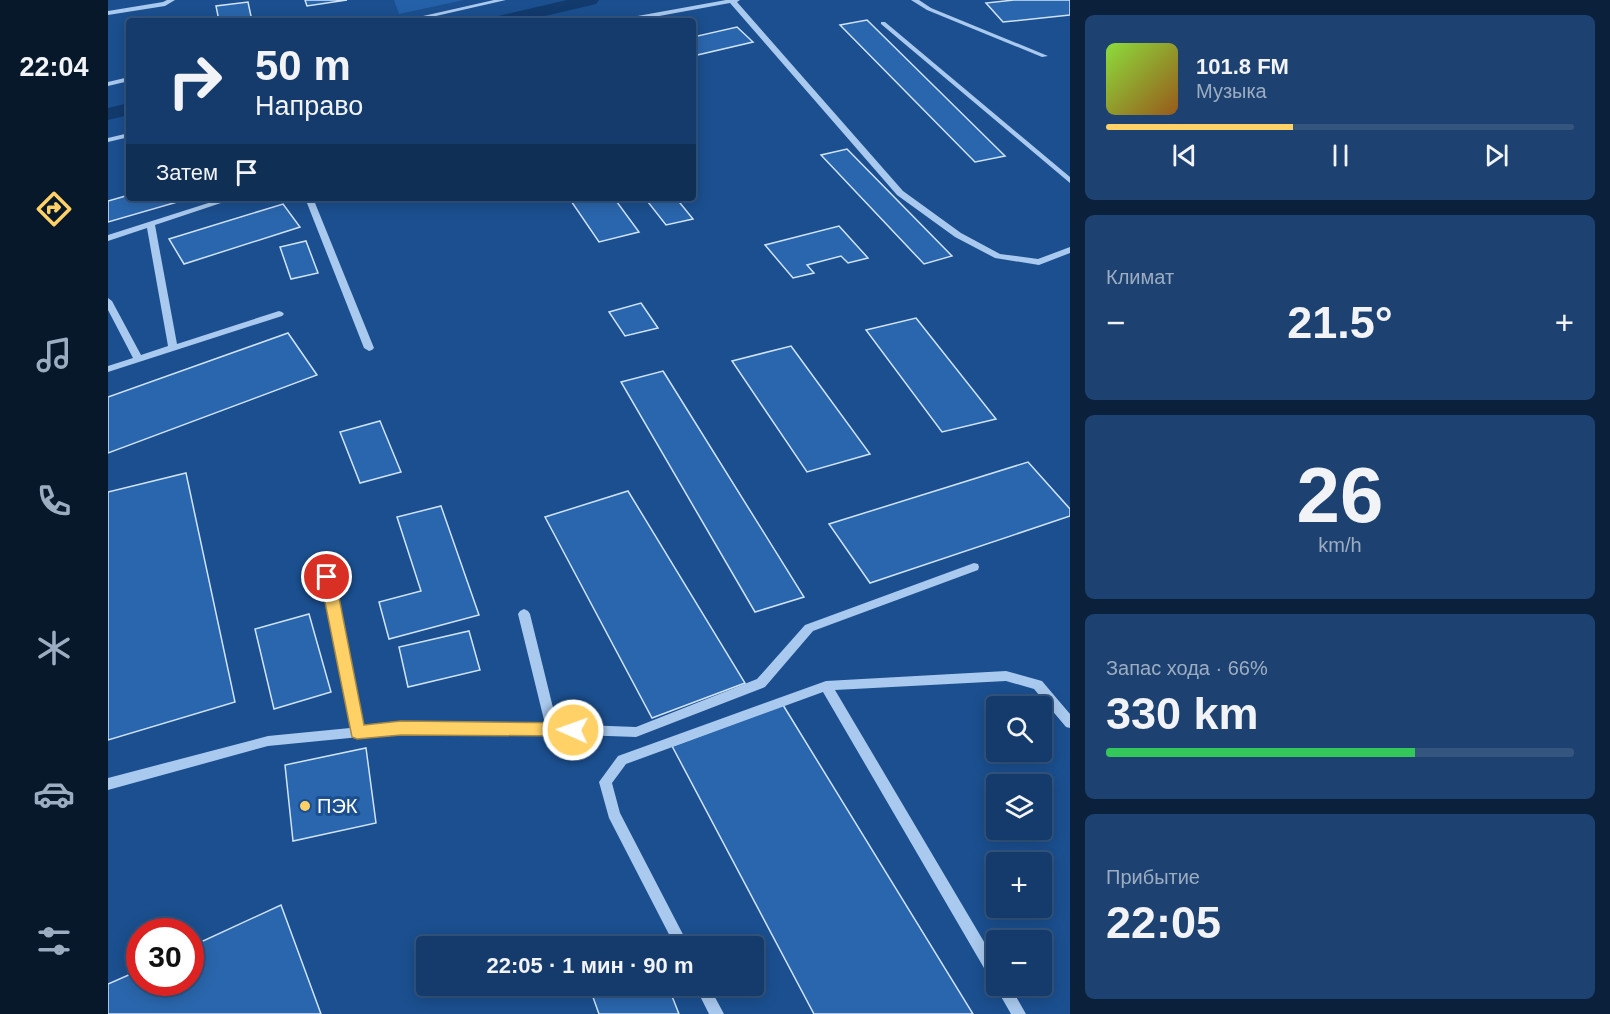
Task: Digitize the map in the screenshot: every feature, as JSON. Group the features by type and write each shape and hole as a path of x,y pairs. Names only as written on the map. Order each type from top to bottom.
{"street":[{"path":"108,13 165,4 172,0"},
{"path":"418,18 503,0"},
{"path":"637,18 735,0 900,193 958,235 998,256 1038,262 1070,250"},
{"path":"914,0 929,9 1044,56"},
{"path":"883,23 1070,181"},
{"path":"108,84 126,80"},
{"path":"108,140 126,136"},
{"path":"108,238 222,201"},
{"path":"310,201 369,348"},
{"path":"151,225 173,348"},
{"path":"108,301 138,359"},
{"path":"108,369 279,314"},
{"path":"108,784 268,741 401,728 636,732 761,683 809,628 974,567"},
{"path":"327,577 357,733"},
{"path":"524,614 552,729"},
{"path":"677,936 614,814 605,782 622,759 826,686 1006,676 1038,685 1070,723"},
{"path":"826,686 986,958"},
{"path":"707,996 717,1014"},
{"path":"1008,996 1019,1014"}],"shaded area":[{"path":"394,0 464,0 399,14"}],"building":[{"path":"305,0 347,0 307,6"},
{"path":"1014,0 1070,0 1070,15 1003,22 986,3"},
{"path":"248,2 251,18 218,18 216,6"},
{"path":"867,20 1005,156 975,162 840,25"},
{"path":"737,27 753,42 696,55 696,36"},
{"path":"847,149 952,256 924,264 821,155"},
{"path":"126,196 126,201 181,201 108,222 108,201"},
{"path":"571,201 616,201 639,232 599,242"},
{"path":"678,201 693,219 666,225 648,202"},
{"path":"283,204 300,227 184,264 169,239"},
{"path":"839,226 868,258 848,263 841,256 807,265 814,273 793,278 765,245"},
{"path":"306,241 318,273 291,279 280,247"},
{"path":"641,303 658,328 625,336 609,312"},
{"path":"916,318 996,419 942,432 866,330"},
{"path":"288,333 317,375 108,453 108,397"},
{"path":"791,346 870,454 807,472 732,361"},
{"path":"663,371 804,597 755,612 621,382"},
{"path":"380,421 401,472 360,483 340,432"},
{"path":"1028,462 1070,509 1070,516 870,583 829,524"},
{"path":"186,473 235,702 108,740 108,492"},
{"path":"628,491 745,683 652,718 545,517"},
{"path":"441,506 479,615 389,639 379,602 421,591 397,517"},
{"path":"309,614 331,692 274,709 255,629"},
{"path":"469,631 480,670 408,687 399,647"},
{"path":"783,705 973,1014 814,1014 672,746"},
{"path":"366,748 376,823 293,841 285,765"},
{"path":"281,905 321,1014 108,1014 108,984 126,976 126,996 204,996 204,941"},
{"path":"593,996 672,996 679,1014 599,1014"}],"waterway":[{"path":"514,18 590,0"},
{"path":"108,114 126,110"}],"place":[{"name":"ПЭК","path":"305,806"}],"route":[{"path":"327,577 357,733 401,728 573,730"}]}
